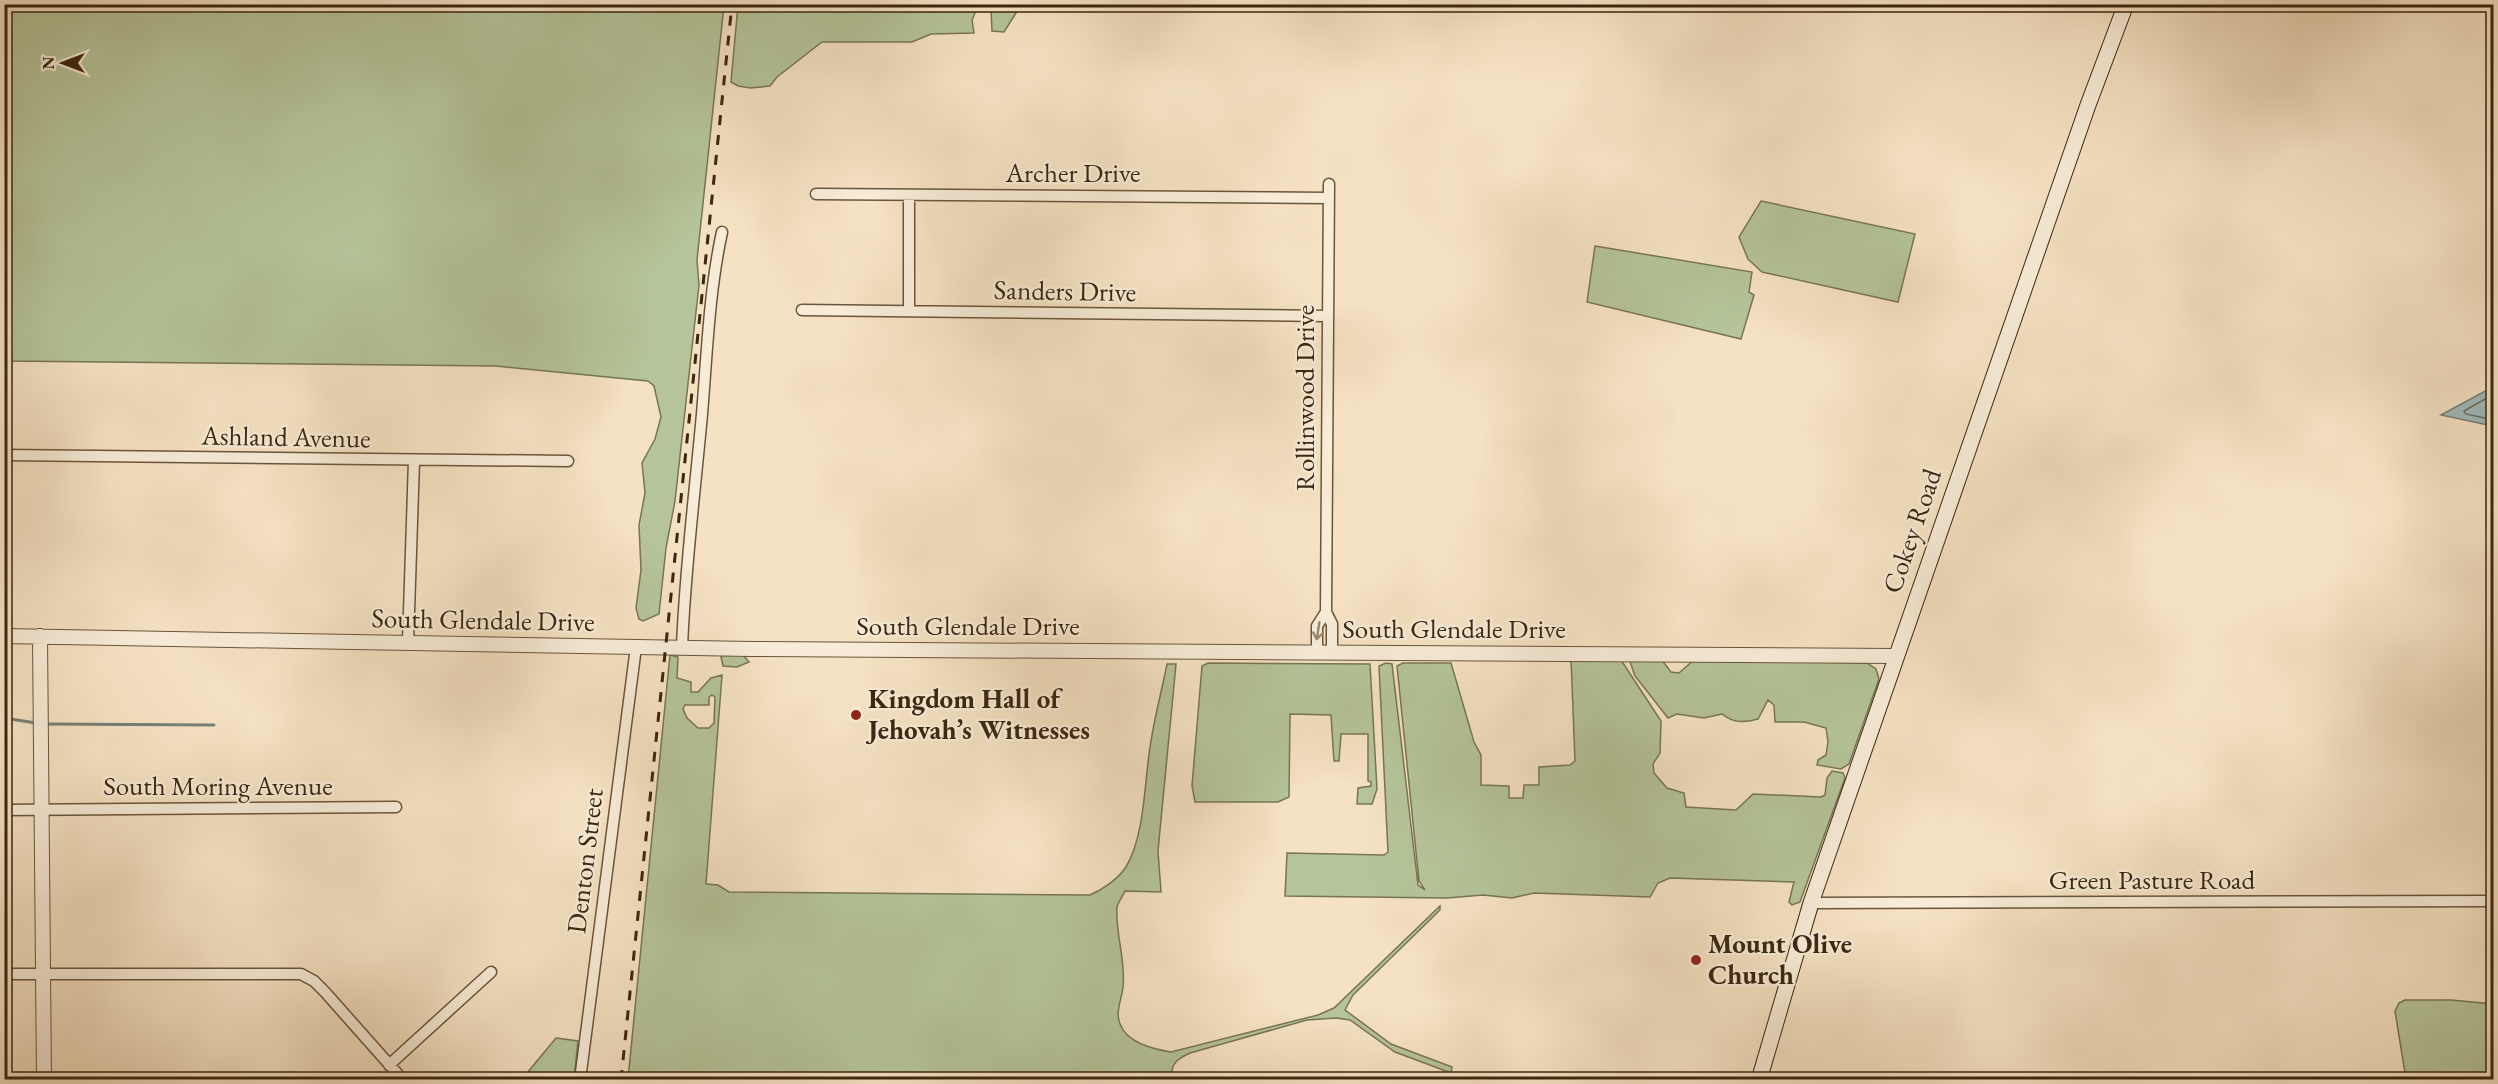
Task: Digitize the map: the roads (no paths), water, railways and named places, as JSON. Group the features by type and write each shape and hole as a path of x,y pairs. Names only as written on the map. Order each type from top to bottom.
{"main road":[{"name":"Cokey Road","path":"1759,1080 1811,903 2094,86 2126,4"}],"street":[{"name":"Rollinwood Drive","path":"1329,184 1326,612 1332,624 1332,652"},
{"name":"Archer Drive","path":"816,194 1329,198"},
{"path":"909,195 909,311"},
{"path":"682,647 684,593 695,506 714,276 722,232"},
{"name":"Sanders Drive","path":"802,310 1327,316"},
{"name":"Ashland Avenue","path":"4,455 568,461"},
{"path":"408,642 414,461"},
{"name":"Rollinwood Drive","path":"1317,652 1317,626 1326,612"},
{"name":"South Glendale Drive","path":"4,636 636,647 1896,656"},
{"path":"40,636 44,1080"},
{"name":"Denton Street","path":"580,1080 636,647"},
{"name":"South Moring Avenue","path":"4,810 396,807"},
{"name":"Green Pasture Road","path":"1811,903 2493,901"},
{"path":"389,1065 492,972"},
{"path":"4,974 301,974 325,992 403,1080"}],"water":[{"path":"2493,382 2493,426 2441,415 2491,388"}],"waterway":[{"path":"4,718 36,723"},
{"path":"45,724 214,725"}],"railway":[{"path":"621,1080 732,4"}],"place":[{"name":"Kingdom Hall of Jehovah’s Witnesses","path":"856,715"},
{"name":"Mount Olive Church","path":"1696,960"}]}
